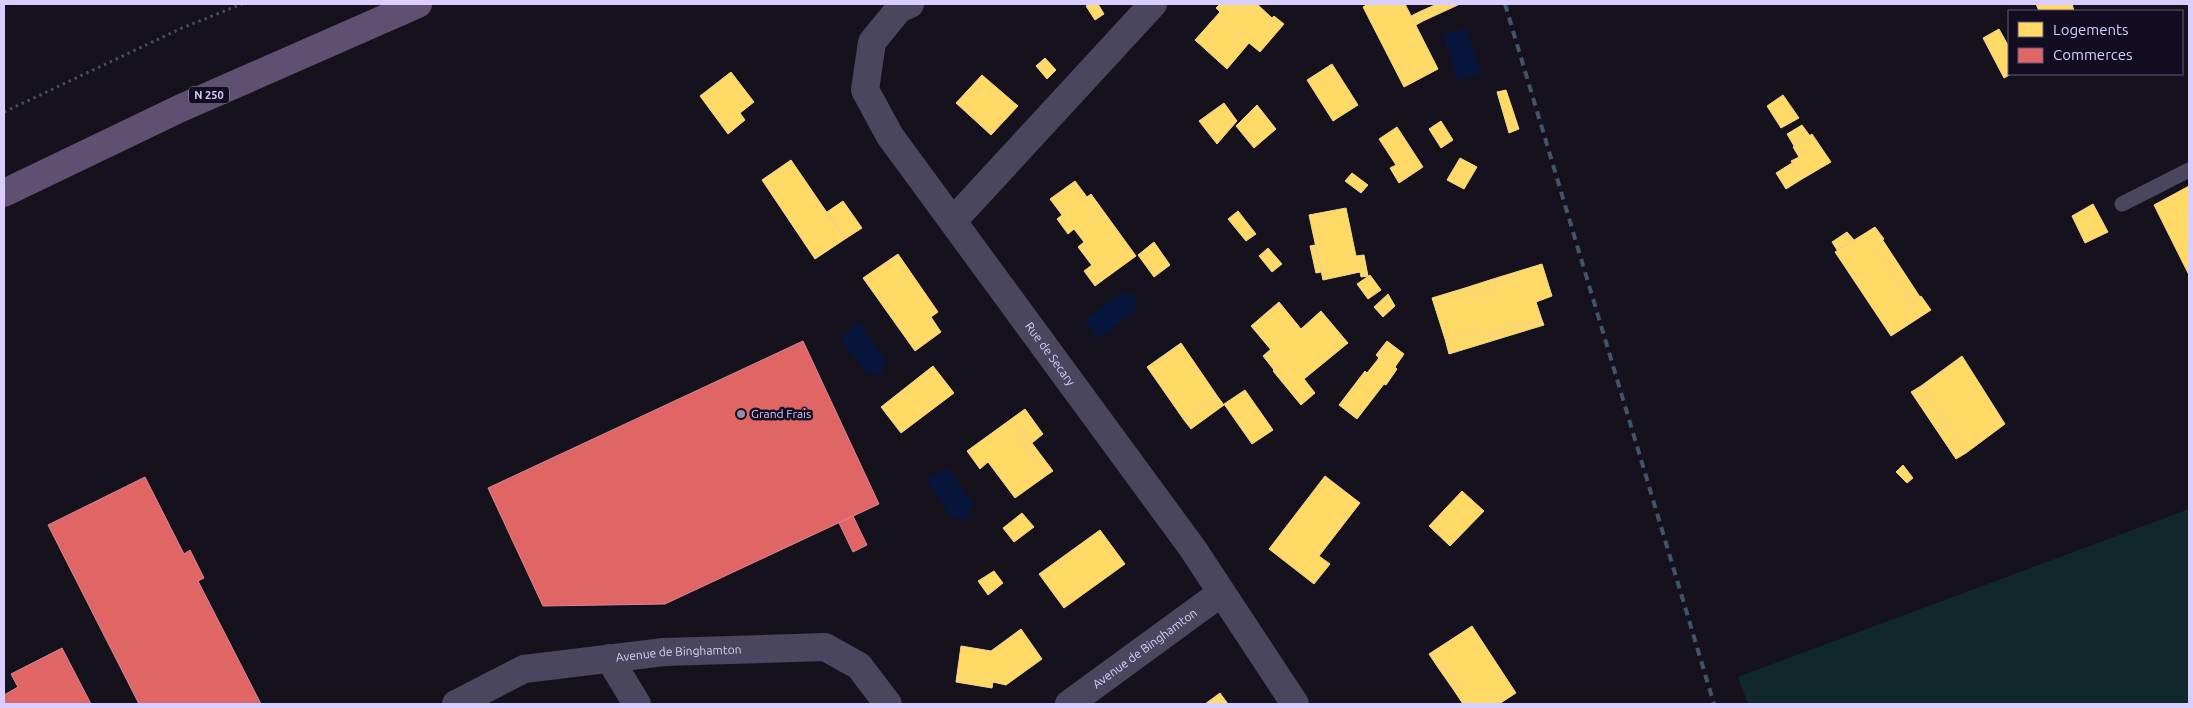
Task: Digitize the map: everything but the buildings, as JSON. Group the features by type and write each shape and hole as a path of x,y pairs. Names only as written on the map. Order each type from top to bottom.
{"main road":[{"name":"N 250","path":"4,193 181,108 418,4"}],"street":[{"name":"Rue de Secary","path":"910,4 899,9 872,42 865,90 890,136 1193,549 1295,704"},
{"path":"953,221 1153,4"},
{"name":"Avenue de Binghamton","path":"1068,704 1221,593"},
{"name":"Avenue de Binghamton","path":"456,704 524,669 664,652 825,647 860,666 888,704"},
{"path":"609,658 637,704"}],"lane":[{"path":"2122,204 2189,170"}],"path":[{"path":"4,112 182,28 242,4"}],"green space":[{"path":"2189,509 2189,704 1748,704 1738,677"}],"water":[{"path":"1466,28 1481,73 1458,81 1443,35"},
{"path":"1122,292 1134,294 1137,300 1134,306 1137,310 1098,339 1084,320"},
{"path":"859,323 887,362 883,364 885,369 880,376 872,373 868,375 840,337"},
{"path":"947,467 974,506 969,509 969,519 964,520 958,517 953,520 927,480"}],"railway":[{"path":"1505,4 1714,704"}],"place":[{"name":"Grand Frais","path":"741,414"}]}
